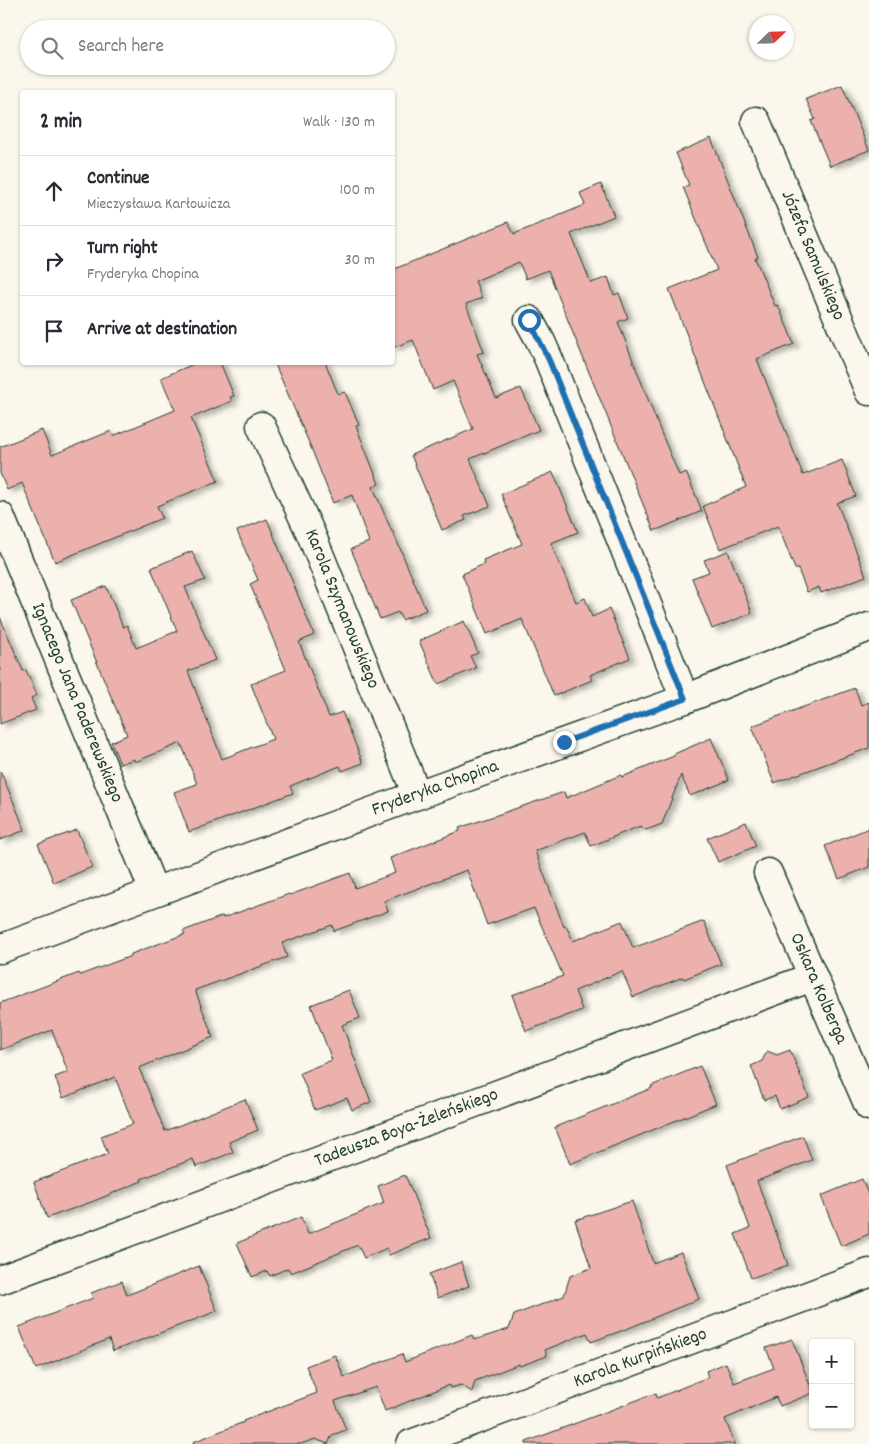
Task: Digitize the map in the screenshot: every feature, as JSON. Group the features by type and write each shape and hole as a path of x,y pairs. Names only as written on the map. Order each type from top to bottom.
{"street":[{"name":"Józefa Samulskiego","path":"756,121 869,391"},
{"path":"529,320 549,360 685,699"},
{"name":"Karola Szymanowskiego","path":"261,426 310,534 417,795"},
{"name":"Ignacego Jana Paderewskiego","path":"0,516 154,891"},
{"name":"Fryderyka Chopina","path":"0,949 417,795 685,699 869,627"},
{"name":"Oskara Kolberga","path":"768,873 869,1106"},
{"name":"Tadeusza Boya-Żeleńskiego","path":"0,1280 812,977"},
{"name":"Karola Kurpińskiego","path":"411,1444 869,1273"}],"building":[{"path":"842,85 869,150 830,166 811,121 815,119 806,99"},
{"path":"711,138 758,257 755,258 775,306 778,305 794,344 757,359 803,475 842,460 856,496 837,503 866,576 821,593 819,587 807,592 798,569 795,569 778,526 720,549 703,506 746,487 669,289 717,270 683,187 689,185 676,153"},
{"path":"601,184 614,216 571,234 591,283 608,277 614,295 619,293 628,318 618,322 679,475 686,472 702,511 654,531 548,270 526,279 519,262 475,281 482,298 466,304 484,352 477,354 496,398 521,388 539,430 470,459 490,506 464,516 466,520 442,530 411,455 473,429 453,381 433,390 413,340 395,347 395,269 508,222 514,234 585,205 580,193"},
{"path":"191,365 221,365 234,396 230,397 232,401 191,418 218,481 157,506 162,518 55,562 22,483 7,490 0,473 0,447 42,430 52,455 111,431 113,436 175,410 161,378"},
{"path":"275,365 326,365 338,394 345,392 359,425 356,426 379,484 373,487 426,610 402,620 398,612 380,619 351,549 369,542 352,495 333,503"},
{"path":"553,472 578,532 551,543 576,602 585,598 592,617 609,609 630,658 590,675 592,680 554,696 522,619 487,634 462,574 484,564 483,560 522,544 501,494"},
{"path":"267,519 314,635 299,642 329,717 342,712 363,763 342,771 340,766 290,786 293,793 189,832 174,792 197,784 181,743 135,762 134,759 120,764 111,742 127,735 71,600 106,586 123,627 127,625 136,648 177,631 151,568 192,551 205,580 185,587 215,660 188,671 222,759 273,739 251,684 286,670 250,584 258,580 237,531"},
{"path":"728,551 752,613 712,629 692,578 709,572 704,560"},
{"path":"0,617 23,671 26,670 37,695 31,698 36,710 0,724"},
{"path":"464,621 478,653 470,656 476,668 438,684 419,641"},
{"path":"855,688 861,705 869,702 869,748 774,783 752,726"},
{"path":"711,738 729,780 690,796 681,775 662,824 646,830 640,826 591,846 585,832 535,851 564,927 566,926 573,941 622,921 633,948 704,921 721,964 633,997 622,971 575,991 582,1010 526,1031 512,995 563,976 534,908 487,925 467,870 384,901 388,911 334,931 332,925 282,943 287,957 195,990 213,1037 139,1068 165,1131 245,1099 258,1130 229,1142 233,1152 196,1167 193,1159 141,1179 142,1181 94,1201 47,1218 34,1182 108,1154 101,1136 133,1124 115,1077 63,1098 55,1077 68,1072 52,1030 0,1050 0,1003 79,973 80,975 131,956 131,954 185,934 183,931 223,916 223,918 350,873 355,888 395,873 390,858 460,831 459,828 564,792 566,798 621,775 622,777 674,756 674,754"},
{"path":"0,772 25,830 0,840"},
{"path":"746,822 756,846 718,862 707,838"},
{"path":"869,828 869,867 839,879 825,846"},
{"path":"77,830 92,867 54,883 38,844"},
{"path":"349,990 360,1018 342,1025 371,1102 352,1110 347,1098 315,1110 300,1073 332,1060 311,1005"},
{"path":"790,1050 809,1097 780,1109 775,1096 764,1100 751,1066 762,1061 767,1051 777,1055"},
{"path":"700,1066 716,1104 570,1164 555,1127 652,1088 651,1086"},
{"path":"803,1136 812,1160 757,1181 788,1265 751,1278 735,1234 750,1228 727,1165"},
{"path":"405,1175 431,1238 389,1255 387,1248 364,1258 358,1245 291,1273 288,1268 270,1276 267,1271 252,1277 237,1243 301,1217 308,1234 384,1203 378,1186"},
{"path":"862,1179 869,1197 869,1234 841,1246 821,1196"},
{"path":"632,1201 653,1263 681,1252 699,1299 591,1342 587,1333 545,1350 547,1356 520,1366 519,1364 475,1381 472,1392 461,1385 450,1388 449,1385 385,1411 376,1387 335,1401 346,1430 332,1435 328,1444 315,1439 301,1444 193,1444 193,1442 243,1421 317,1393 306,1366 335,1355 344,1377 402,1354 405,1362 472,1335 474,1340 509,1329 514,1315 564,1296 570,1276 591,1268 575,1220"},
{"path":"461,1262 469,1286 438,1298 429,1274"},
{"path":"199,1266 217,1311 113,1351 109,1339 36,1369 19,1327 93,1298 91,1293 122,1281 127,1295"},
{"path":"792,1339 809,1383 809,1395 780,1406 776,1397 725,1419 735,1444 526,1444 526,1442 656,1393 657,1398 708,1377 706,1371 726,1363 734,1383 774,1368 766,1348"}],"route":[{"path":"529,320 549,360 685,699 564,742"}]}
